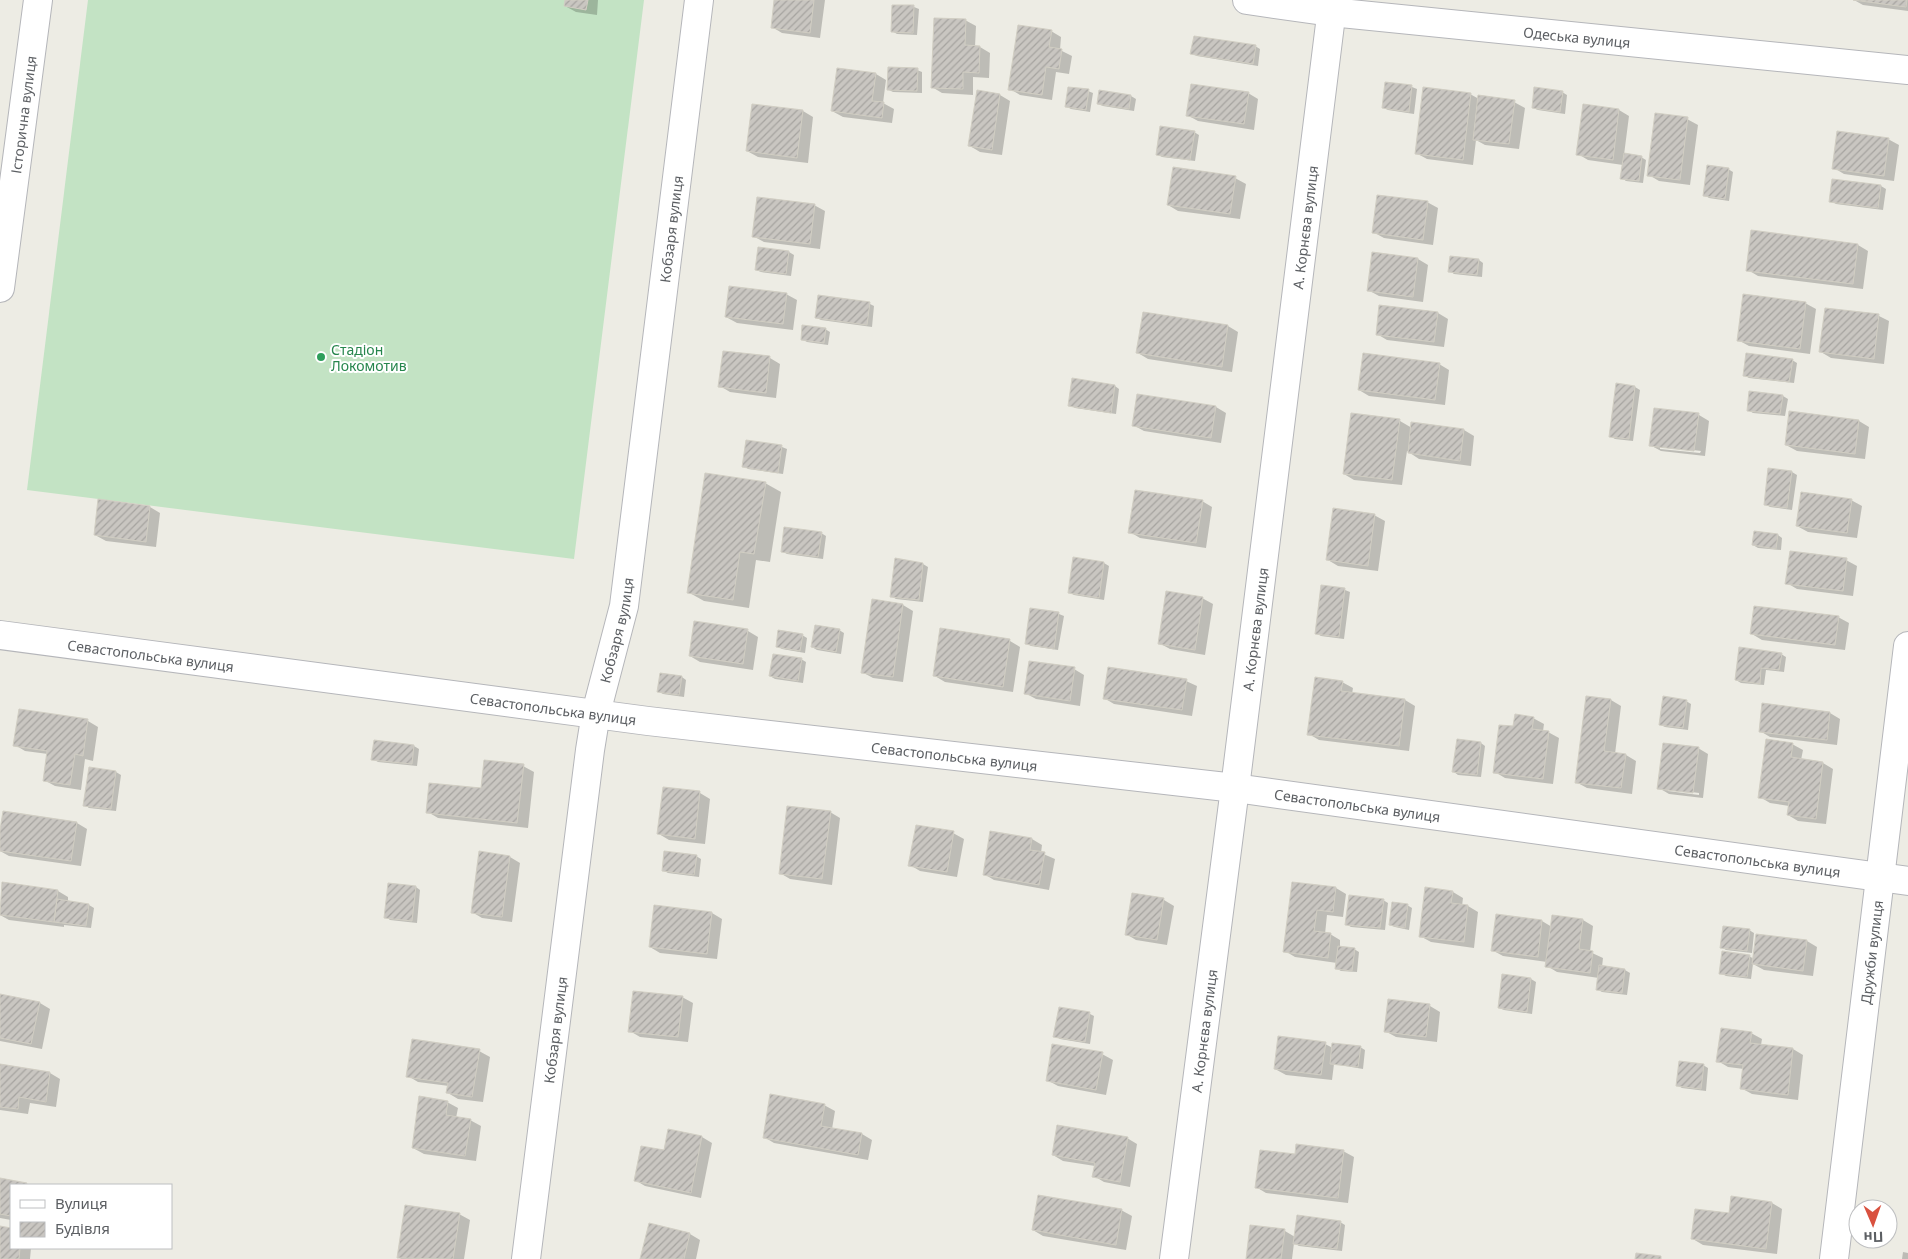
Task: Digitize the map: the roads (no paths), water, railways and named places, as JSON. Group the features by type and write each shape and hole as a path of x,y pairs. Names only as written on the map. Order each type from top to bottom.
{"street":[{"name":"Історична вулиця","path":"0,288 38,0"},
{"name":"Кобзаря вулиця","path":"526,1259 590,750 596,714 624,606 699,0"},
{"name":"Одеська вулиця","path":"1247,0 1332,6 1908,70"},
{"name":"А. Корнєва вулиця","path":"1174,1259 1235,788 1332,6"},
{"name":"Севастопольська вулиця","path":"0,634 648,721 1235,788 1908,881"},
{"name":"Дружби вулиця","path":"1834,1259 1908,646"}],"place":[{"name":"Стадіон Локомотив","path":"321,357"}]}
